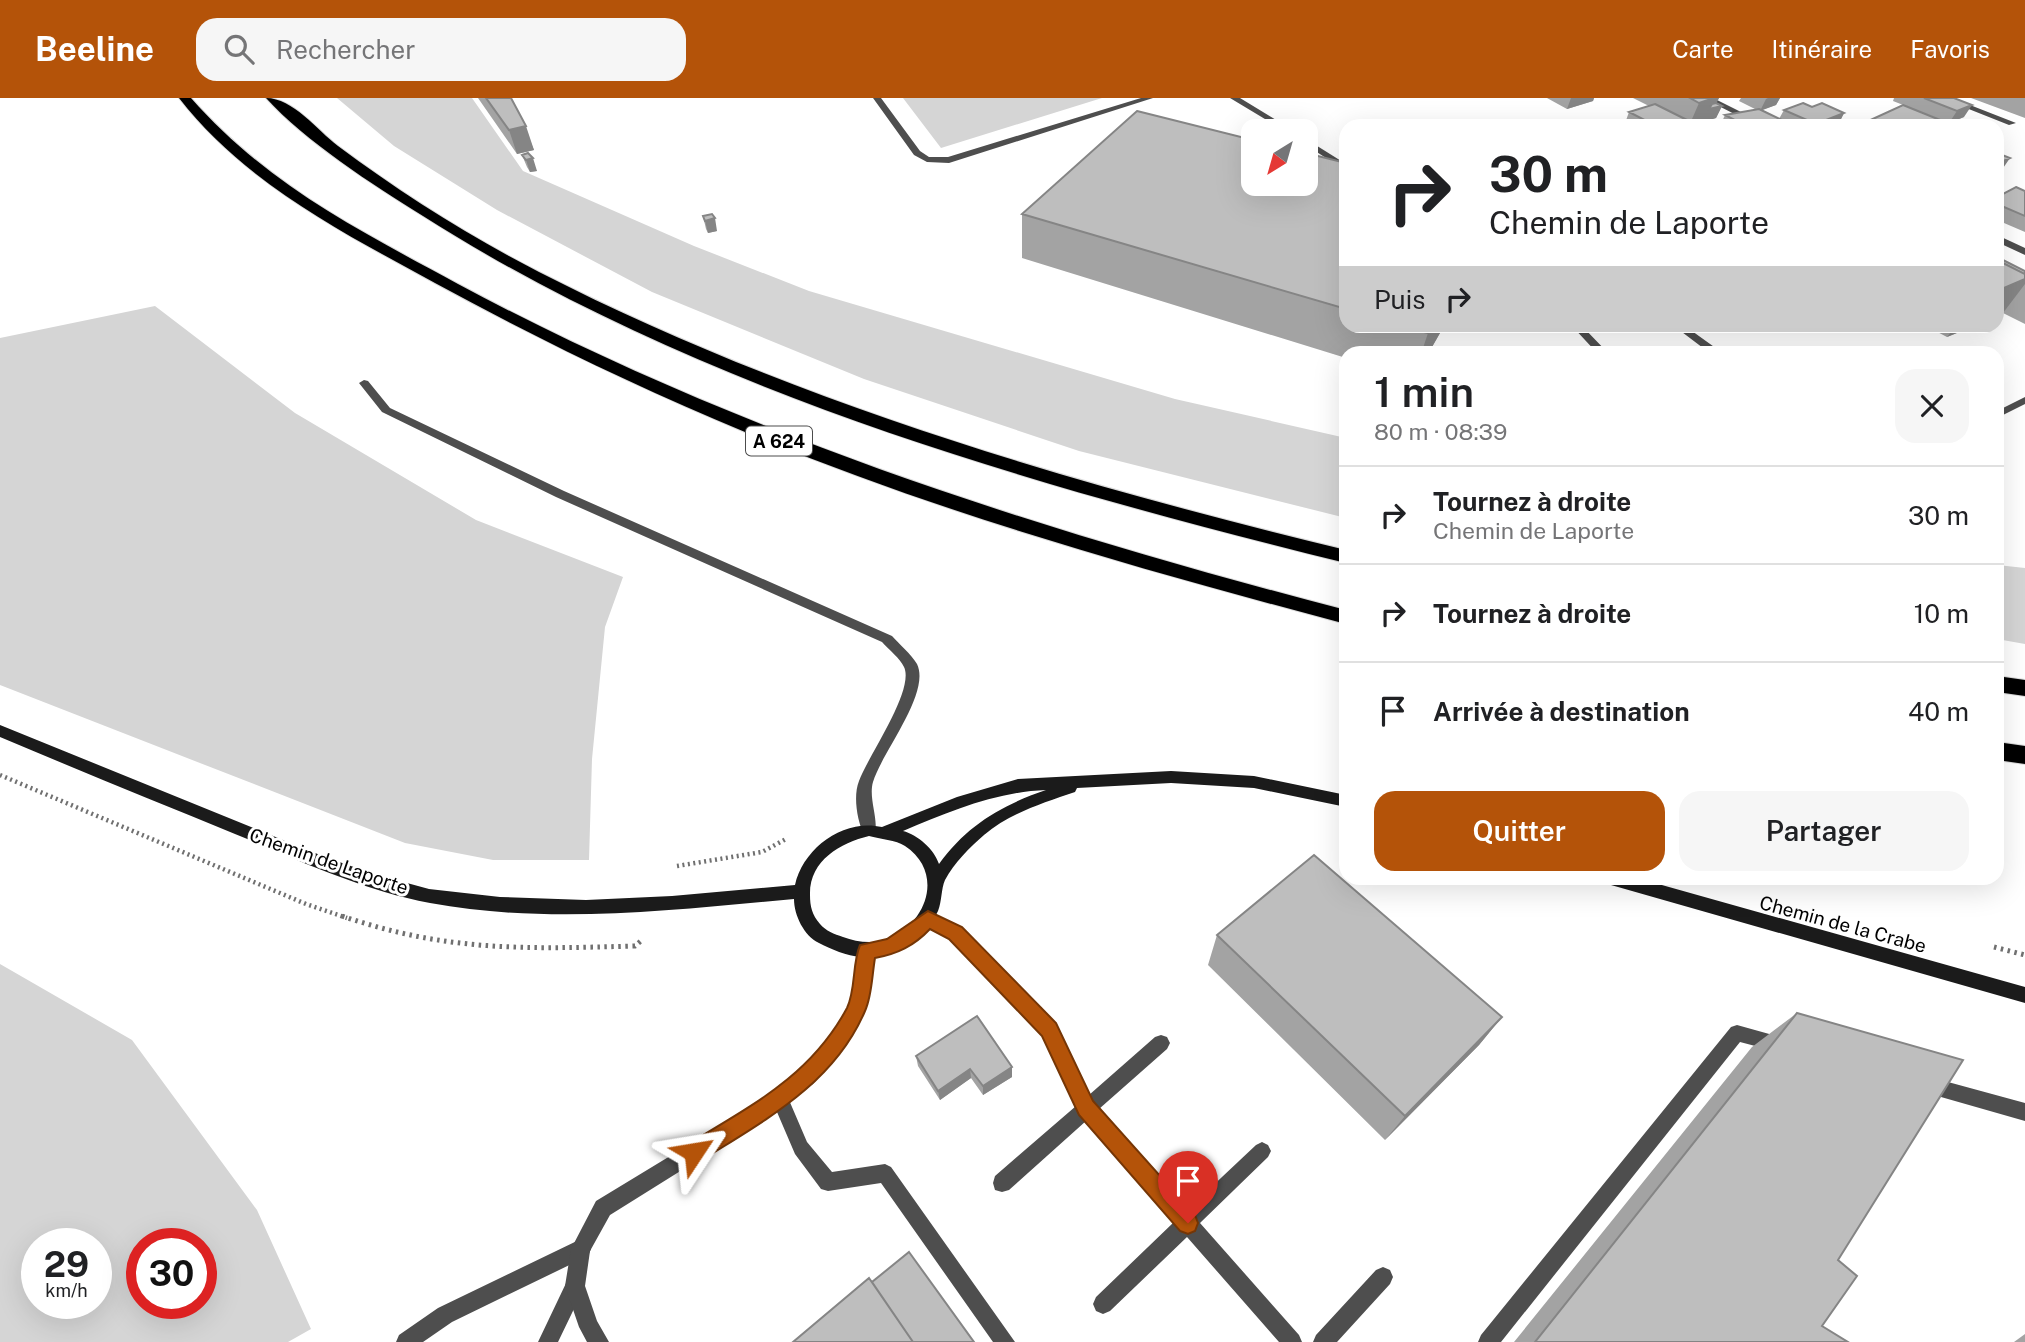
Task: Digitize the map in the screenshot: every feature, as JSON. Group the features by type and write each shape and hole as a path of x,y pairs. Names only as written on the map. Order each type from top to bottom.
{"highway":[{"name":"A 624","path":"185,98 212,129 253,167 338,222 484,305 705,411 810,453 968,508 1162,570 1339,615"},
{"name":"A 624","path":"277,101 336,152 445,225 599,308 676,343 761,378 963,451 1161,511 1339,555"},
{"path":"2004,685 2025,688"},
{"path":"2004,752 2025,755"}],"street":[{"path":"877,98 917,153 928,159 949,160 1149,98"},
{"path":"1234,98 1270,119"},
{"path":"1707,98 1750,119"},
{"path":"1945,98 1999,119"},
{"path":"2004,121 2012,124"},
{"path":"1318,150 1339,163"},
{"path":"2004,242 2025,252"},
{"path":"1584,333 1596,346"},
{"path":"1689,333 1708,346"},
{"path":"364,383 386,410 560,494 887,639 911,666 912,687 865,783 864,803 869,830"},
{"path":"2004,411 2025,400"},
{"name":"Chemin de Laporte","path":"0,731 349,872 385,885 455,900 555,909 680,904 801,891"},
{"path":"887,831 962,801 1018,785 1171,777 1254,782 1339,800"},
{"path":"938,878 958,848 985,824 1026,802 1085,783"},
{"path":"869,830 887,831 905,837 921,847 932,862 938,878 939,892 928,919 911,936 890,947 867,951 840,947 818,934 804,914 801,891 803,877 821,850 850,834 869,830"},
{"name":"Chemin de la Crabe","path":"1636,885 2025,995"},
{"path":"928,919 956,933 1049,1029 1086,1108 1292,1342"},
{"path":"548,1342 575,1286 581,1249 603,1208 780,1099 807,1078 831,1050 857,1008 867,951"},
{"path":"1488,1342 1737,1033 1790,1048"},
{"path":"1002,1184 1161,1043"},
{"path":"1907,1080 2025,1112"},
{"path":"780,1099 801,1148 828,1182 885,1173 1005,1342"},
{"path":"1103,1304 1262,1151"},
{"path":"406,1342 445,1315 581,1249"},
{"path":"1323,1342 1383,1278"},
{"path":"575,1286 589,1327 599,1342"}],"path":[{"path":"672,867 749,855 778,846 795,831"}],"shaded area":[{"path":"337,98 472,98 523,171 694,246 809,291 1175,399 1339,436 1339,516 1079,451 864,379 652,292 497,210 394,146"},
{"path":"903,98 1102,98 941,148"},
{"path":"155,306 295,413 476,520 623,577 605,627 592,759 589,860 493,860 405,843 0,685 0,338"},
{"path":"2004,566 2025,568 2025,644 2004,640"},
{"path":"0,964 132,1040 257,1210 311,1329 288,1342 0,1342"}],"building":[{"path":"486,98 511,98 526,126 509,130"},
{"path":"1690,98 1714,98 1699,103"},
{"path":"1924,98 1954,98 1972,105 1957,111"},
{"path":"1803,103 1812,107 1822,103 1844,113 1829,119 1805,119 1784,110"},
{"path":"1655,104 1685,119 1642,119 1629,112"},
{"path":"1712,104 1722,106 1709,109"},
{"path":"1903,105 1938,119 1873,119"},
{"path":"1759,109 1780,119 1733,119 1725,115"},
{"path":"1137,111 1241,137 1241,196 1318,196 1318,156 1339,161 1339,307 1022,214"},
{"path":"528,153 533,158 526,160 522,155"},
{"path":"2016,187 2025,191 2025,216 2004,207 2004,193"},
{"path":"712,214 715,218 705,221 703,216"},
{"path":"2004,260 2025,271 2025,274 2004,264"},
{"path":"2004,264 2025,274 2025,279 2004,288"},
{"path":"1314,855 1339,877 1339,885 1349,885 1502,1017 1405,1116 1217,935"},
{"path":"1797,1013 1963,1060 1838,1260 1857,1276 1822,1326 1848,1342 1535,1342"},
{"path":"977,1016 1012,1067 983,1086 970,1069 938,1091 916,1056"},
{"path":"909,1252 974,1342 913,1342 872,1282"},
{"path":"869,1278 913,1342 793,1342"}],"route":[{"path":"694,1152 780,1099 807,1078 831,1050 857,1008 867,951 890,947 911,936 928,919 956,933 1049,1029 1086,1108 1188,1223"}]}
